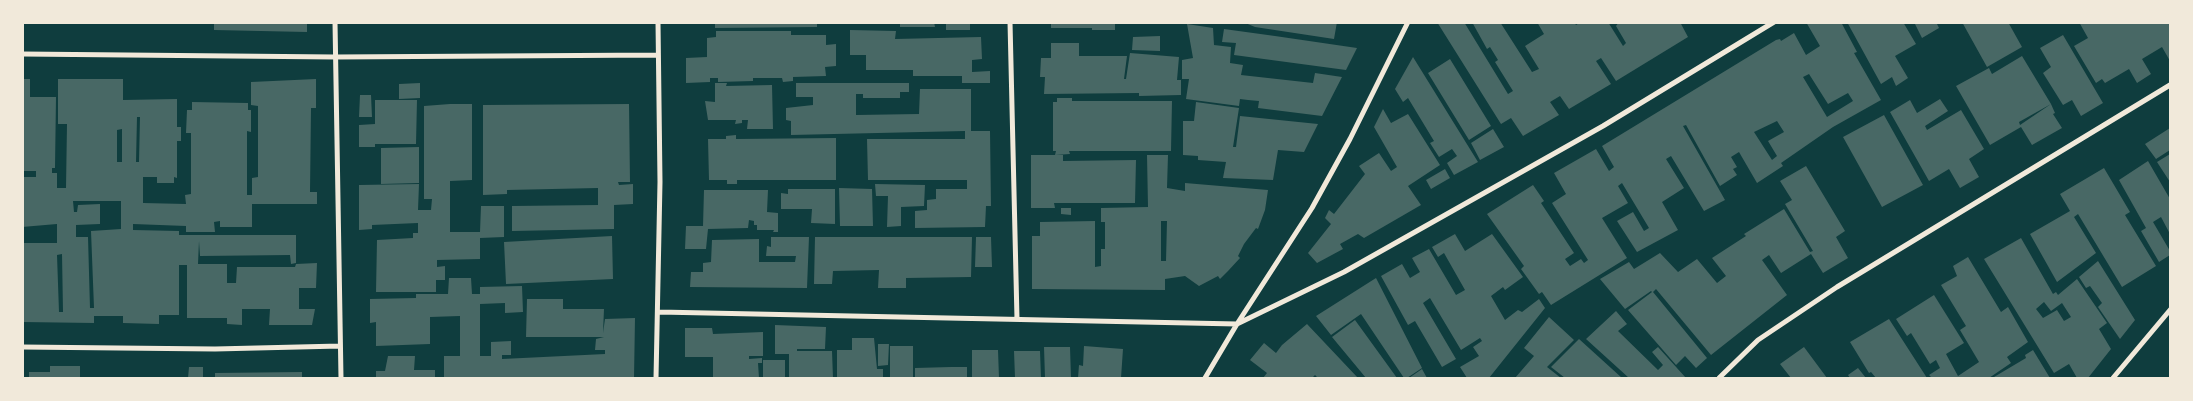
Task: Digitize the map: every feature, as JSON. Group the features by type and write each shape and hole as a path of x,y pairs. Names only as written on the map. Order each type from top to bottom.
{"street":[{"path":"335,22 341,378"},
{"path":"656,378 659,312 658,22"},
{"path":"1010,22 1017,319"},
{"path":"1205,378 1237,324 1312,208 1350,139 1408,22"},
{"path":"659,312 1237,324 1352,268 1603,126 1774,22"},
{"path":"22,54 335,57 658,55"},
{"path":"1719,378 1758,340 1837,286 2170,85"},
{"path":"2113,378 2170,310"},
{"path":"22,347 215,349 340,346"}],"building":[{"path":"214,22 307,22 307,32 214,30"},
{"path":"715,22 817,22 817,27 715,28"},
{"path":"900,22 934,22 935,27 900,27"},
{"path":"946,22 970,22 970,30 946,30"},
{"path":"1051,22 1115,22 1115,30 1051,28"},
{"path":"1243,22 1337,22 1334,39 1255,27"},
{"path":"1437,22 1464,22 1508,94 1513,91 1495,62 1498,60 1490,47 1487,49 1472,22 1500,22 1532,72 1539,69 1525,46 1544,34 1537,22 1574,22 1576,25 1581,22 1608,22 1623,46 1626,43 1616,26 1619,22 1680,22 1688,37 1616,81 1601,58 1596,61 1611,84 1569,109 1560,96 1550,102 1559,115 1523,136 1511,118 1501,124"},
{"path":"1806,22 1841,22 1857,52 1854,53 1881,100 1833,127 1781,163 1783,166 1757,183 1739,152 1731,157 1737,167 1733,169 1737,175 1720,186 1686,125 1683,126 1725,200 1704,211 1671,156 1666,159 1684,188 1662,202 1678,230 1637,252 1617,221 1633,212 1644,231 1649,228 1622,183 1618,186 1628,203 1602,218 1627,258 1551,305 1542,292 1539,294 1521,269 1524,266 1487,214 1533,185 1544,201 1541,203 1574,253 1565,259 1570,266 1581,259 1584,263 1588,260 1552,203 1566,194 1554,173 1596,149 1609,171 1614,167 1602,146 1776,40 1780,39 1781,41 1794,33 1806,55 1820,46","holes":["1809,74 1828,104 1848,93 1853,101 1827,117 1803,77","1777,121 1784,132 1768,141 1777,156 1772,160 1754,132"]},
{"path":"1847,22 1903,22 1916,44 1895,56 1908,78 1896,86 1892,77 1881,84"},
{"path":"1914,22 1940,22 1937,24 1939,28 1922,38"},
{"path":"1962,22 2008,22 2022,47 1987,67"},
{"path":"2079,22 2170,22 2170,61 2162,47 2142,59 2151,74 2137,83 2129,69 2105,83 2102,79 2096,83 2074,46 2088,38"},
{"path":"1187,24 1213,28 1214,45 1231,47 1230,63 1243,65 1241,75 1313,83 1315,73 1342,77 1322,116 1258,108 1259,101 1240,99 1239,106 1186,99 1189,79 1182,79 1182,60 1193,58"},
{"path":"1224,29 1357,48 1346,70 1234,55 1236,43 1222,42"},
{"path":"850,30 896,31 895,39 981,37 982,59 972,60 972,72 990,71 990,83 962,83 962,76 913,76 913,70 866,70 866,55 850,55"},
{"path":"716,31 791,31 791,35 826,35 826,45 836,44 836,66 825,67 826,76 793,77 793,81 783,82 782,78 753,78 753,81 718,82 718,78 710,78 710,82 686,83 686,58 707,57 707,38 716,37"},
{"path":"2063,35 2103,103 2081,116 2072,100 2063,105 2043,73 2051,67 2040,48"},
{"path":"1160,36 1160,51 1132,50 1133,37"},
{"path":"1051,43 1079,43 1079,56 1127,56 1124,79 1126,79 1130,53 1179,57 1177,80 1181,80 1181,95 1139,96 1139,93 1044,94 1045,77 1040,77 1041,58 1051,58"},
{"path":"2022,56 2051,104 2055,113 2053,114 2062,128 2032,145 2021,127 1990,145 1956,86 1989,68 1992,74","holes":["2051,104 2020,125 2019,122"]},
{"path":"1413,57 1478,162 1454,175 1447,163 1457,156 1452,149 1439,157 1430,143 1434,141 1408,98 1403,102 1395,89"},
{"path":"1450,59 1491,126 1469,140 1428,73"},
{"path":"22,79 30,79 30,97 56,97 55,168 52,168 52,173 57,173 57,188 66,188 67,124 58,124 58,79 123,79 123,100 177,99 177,127 181,127 181,141 177,141 177,178 174,177 174,183 157,183 157,177 143,177 143,203 186,204 185,195 191,194 191,133 186,133 187,110 192,110 192,102 248,103 248,110 251,110 251,132 247,131 247,195 252,195 252,178 258,177 258,106 251,105 251,82 316,79 316,108 311,108 310,192 317,192 317,204 252,204 252,227 220,227 220,221 214,222 215,232 186,232 186,226 133,224 133,230 179,231 179,235 296,235 296,263 291,264 290,255 200,256 199,241 198,264 227,264 227,283 236,283 237,267 295,267 296,264 317,263 316,288 299,288 299,309 315,309 312,325 269,325 270,309 242,309 242,325 227,324 227,318 187,318 187,265 179,265 179,315 159,315 159,324 123,323 123,316 94,316 94,323 22,322 22,243 57,243 57,224 22,227 22,177 36,177 36,171 22,171","holes":["137,117 140,117 139,162 136,162","122,129 122,162 117,162 117,130","73,201 121,201 121,229 91,231 94,308 90,308 88,237 76,237 76,225 100,224 100,204 78,205 77,212 74,212","62,254 63,312 59,312 57,255"]},
{"path":"420,83 420,98 399,99 399,84"},
{"path":"715,83 727,83 726,86 772,85 773,129 747,129 748,120 742,120 742,123 735,124 736,120 708,120 705,101 715,102"},
{"path":"796,83 909,83 909,92 900,92 900,98 863,98 863,94 856,94 856,115 919,114 920,89 971,89 971,131 990,131 991,206 986,206 985,227 915,228 915,211 927,210 927,200 936,199 936,189 967,189 967,180 868,180 867,139 965,139 965,131 791,135 791,121 786,120 786,108 813,105 813,97 796,97"},
{"path":"360,95 371,95 372,117 359,117"},
{"path":"1057,98 1072,98 1072,101 1172,101 1171,151 1069,151 1070,154 1055,155 1056,151 1053,151 1053,102 1057,102"},
{"path":"1940,99 1948,111 1925,126 1927,130 1961,110 1984,149 1969,159 1979,177 1960,188 1949,169 1929,181 1890,112 1910,100 1917,113"},
{"path":"375,100 417,100 416,144 375,144 375,147 359,147 359,125 375,124"},
{"path":"1196,102 1239,108 1233,147 1236,147 1240,116 1318,124 1304,152 1278,150 1273,180 1223,178 1226,162 1198,160 1198,156 1183,155 1183,121 1194,121"},
{"path":"472,104 472,180 450,181 450,232 480,232 481,206 504,206 504,237 480,238 480,259 437,260 437,267 445,266 445,280 436,280 436,292 376,292 377,240 413,238 413,233 418,233 418,223 372,225 372,229 359,230 359,185 419,184 418,210 431,210 432,199 424,199 424,106"},
{"path":"629,104 630,182 618,182 619,185 633,184 633,204 614,205 614,229 512,231 512,206 598,205 598,188 507,190 507,194 483,195 483,105"},
{"path":"1383,109 1391,123 1408,114 1440,165 1408,186 1421,205 1364,238 1358,234 1340,244 1343,249 1317,263 1308,253 1331,224 1325,218 1329,210 1334,214 1365,174 1359,166 1379,153 1391,171 1397,167 1374,127"},
{"path":"1884,115 1923,185 1882,207 1843,137"},
{"path":"2170,128 2170,150 2156,159 2145,144"},
{"path":"1493,129 1504,147 1480,160 1471,143"},
{"path":"736,135 736,139 836,138 836,180 737,180 737,184 727,184 727,180 709,180 708,139 726,139 726,136"},
{"path":"419,147 419,183 381,184 381,148"},
{"path":"2170,154 2170,182 2157,162"},
{"path":"1031,155 1063,155 1063,161 1136,160 1135,203 1054,203 1055,208 1031,208"},
{"path":"1147,155 1168,155 1167,188 1185,191 1185,183 1268,190 1265,210 1258,229 1256,228 1244,244 1238,256 1240,258 1220,279 1218,276 1199,286 1185,276 1165,279 1165,290 1032,289 1032,236 1040,236 1040,222 1095,221 1095,267 1101,266 1101,249 1105,249 1105,222 1101,222 1101,208 1148,207","holes":["1161,221 1167,221 1166,261 1161,261"]},
{"path":"2148,161 2170,199 2170,234 2161,217 2153,222 2170,251 2170,255 2159,262 2141,231 2146,228 2119,180"},
{"path":"1806,166 1845,231 1836,237 1848,258 1823,273 1811,254 1781,273 1769,255 1762,260 1787,295 1711,355 1656,289 1653,292 1707,358 1696,368 1685,356 1676,365 1628,310 1652,292 1625,309 1600,279 1629,262 1634,269 1660,253 1678,272 1697,259 1717,283 1726,276 1712,258 1746,236 1744,234 1784,209 1810,252 1813,251 1785,204 1792,200 1780,181"},
{"path":"2104,168 2130,212 2125,215 2156,266 2122,287 2078,214 2074,217 2096,253 2057,282 2030,234 2070,211 2060,194"},
{"path":"1445,169 1450,178 1431,189 1426,180"},
{"path":"875,184 925,185 924,206 901,207 901,226 887,227 888,196 876,196"},
{"path":"839,188 872,189 873,226 840,226"},
{"path":"788,189 835,189 835,224 811,223 812,209 781,209 781,193 788,194"},
{"path":"704,190 768,190 767,212 778,213 778,232 773,232 774,230 757,230 757,225 754,225 754,221 749,220 748,228 708,229 706,249 685,249 686,226 703,226"},
{"path":"1061,208 1071,208 1071,215 1061,214"},
{"path":"1455,234 1465,251 1492,234 1523,277 1505,290 1503,287 1491,296 1505,320 1518,310 1522,312 1539,299 1545,308 1489,378 1467,378 1460,367 1479,356 1473,347 1482,341 1480,338 1461,350 1430,298 1423,303 1456,359 1442,367 1415,321 1408,325 1381,276 1402,264 1410,278 1420,272 1412,258 1429,249 1456,295 1465,290 1444,253 1438,257 1432,247"},
{"path":"612,236 613,279 506,284 504,242"},
{"path":"771,237 809,237 807,288 690,287 691,272 703,272 703,263 711,262 712,240 759,239 759,262 795,262 796,256 766,256 767,246 771,247"},
{"path":"815,237 972,237 971,277 906,278 906,288 878,288 879,270 833,271 832,284 814,284"},
{"path":"976,237 991,237 992,267 975,267"},
{"path":"2021,238 2053,294 2056,292 2058,295 2077,279 2107,323 2099,329 2111,349 2088,378 2077,378 2069,364 2054,373 1984,259","holes":["2044,302 2051,311 2062,303 2071,317 2064,321 2057,310 2043,318 2036,309"]},
{"path":"1968,257 2001,312 2008,307 2028,342 2007,357 2011,363 1989,378 1932,378 1929,375 1940,368 1936,360 1930,364 1911,333 1907,336 1896,319 1934,295 1964,343 1946,354 1958,376 1979,362 1960,330 1966,326 1941,285 1957,276 1953,266"},
{"path":"2098,261 2135,320 2120,339 2098,307 2102,303 2090,286 2086,288 2079,277"},
{"path":"449,278 471,278 472,294 480,294 480,287 522,286 523,312 505,313 505,303 480,304 480,356 491,356 491,342 511,341 511,355 502,355 502,359 605,354 605,350 595,350 596,339 604,337 526,337 527,299 563,299 563,309 604,309 603,333 605,319 635,318 634,378 444,377 444,356 460,356 460,316 430,317 430,344 376,346 376,322 370,323 370,299 416,298 416,294 448,294"},
{"path":"1376,278 1422,368 1407,378 1404,378 1361,314 1331,335 1316,316"},
{"path":"1616,311 1627,324 1618,331 1658,370 1663,365 1652,352 1658,347 1686,378 1629,378 1586,339"},
{"path":"1549,317 1574,340 1547,367 1561,378 1515,378 1534,356 1524,348"},
{"path":"1889,319 1927,378 1876,378 1871,372 1869,373 1850,342"},
{"path":"1355,320 1397,378 1366,378 1332,337"},
{"path":"1307,324 1358,378 1318,378 1315,375 1312,378 1263,378 1267,373 1250,360 1264,343 1276,353 1282,345"},
{"path":"775,325 826,327 825,349 797,349 797,351 832,351 833,378 789,378 789,354 775,354"},
{"path":"685,328 712,328 713,334 763,332 763,356 749,356 749,359 762,358 762,363 758,363 759,378 713,378 713,357 685,357"},
{"path":"852,338 874,338 877,369 883,369 883,378 837,378 837,350 852,350"},
{"path":"1579,339 1622,378 1565,378 1551,367"},
{"path":"878,344 889,344 888,365 878,366"},
{"path":"890,346 913,346 913,378 890,378"},
{"path":"1084,346 1123,349 1121,378 1078,378 1079,365 1083,366"},
{"path":"1044,347 1070,347 1071,378 1045,378"},
{"path":"1804,347 1827,378 1791,378 1780,364"},
{"path":"972,350 998,350 999,378 972,378"},
{"path":"2033,350 2050,378 1994,377 2026,358 2025,355"},
{"path":"1014,351 1040,351 1041,378 1015,378"},
{"path":"388,356 415,356 414,370 435,370 435,378 376,378 376,371 385,371"},
{"path":"763,360 785,360 785,378 763,378"},
{"path":"50,366 80,366 80,378 29,378 29,372 50,372"},
{"path":"189,367 203,367 203,378 188,378"},
{"path":"967,367 967,378 915,378 915,368"},
{"path":"1858,368 1866,378 1850,378 1848,375"},
{"path":"1422,369 1427,378 1409,378"},
{"path":"302,372 302,378 215,378 215,373"}]}
